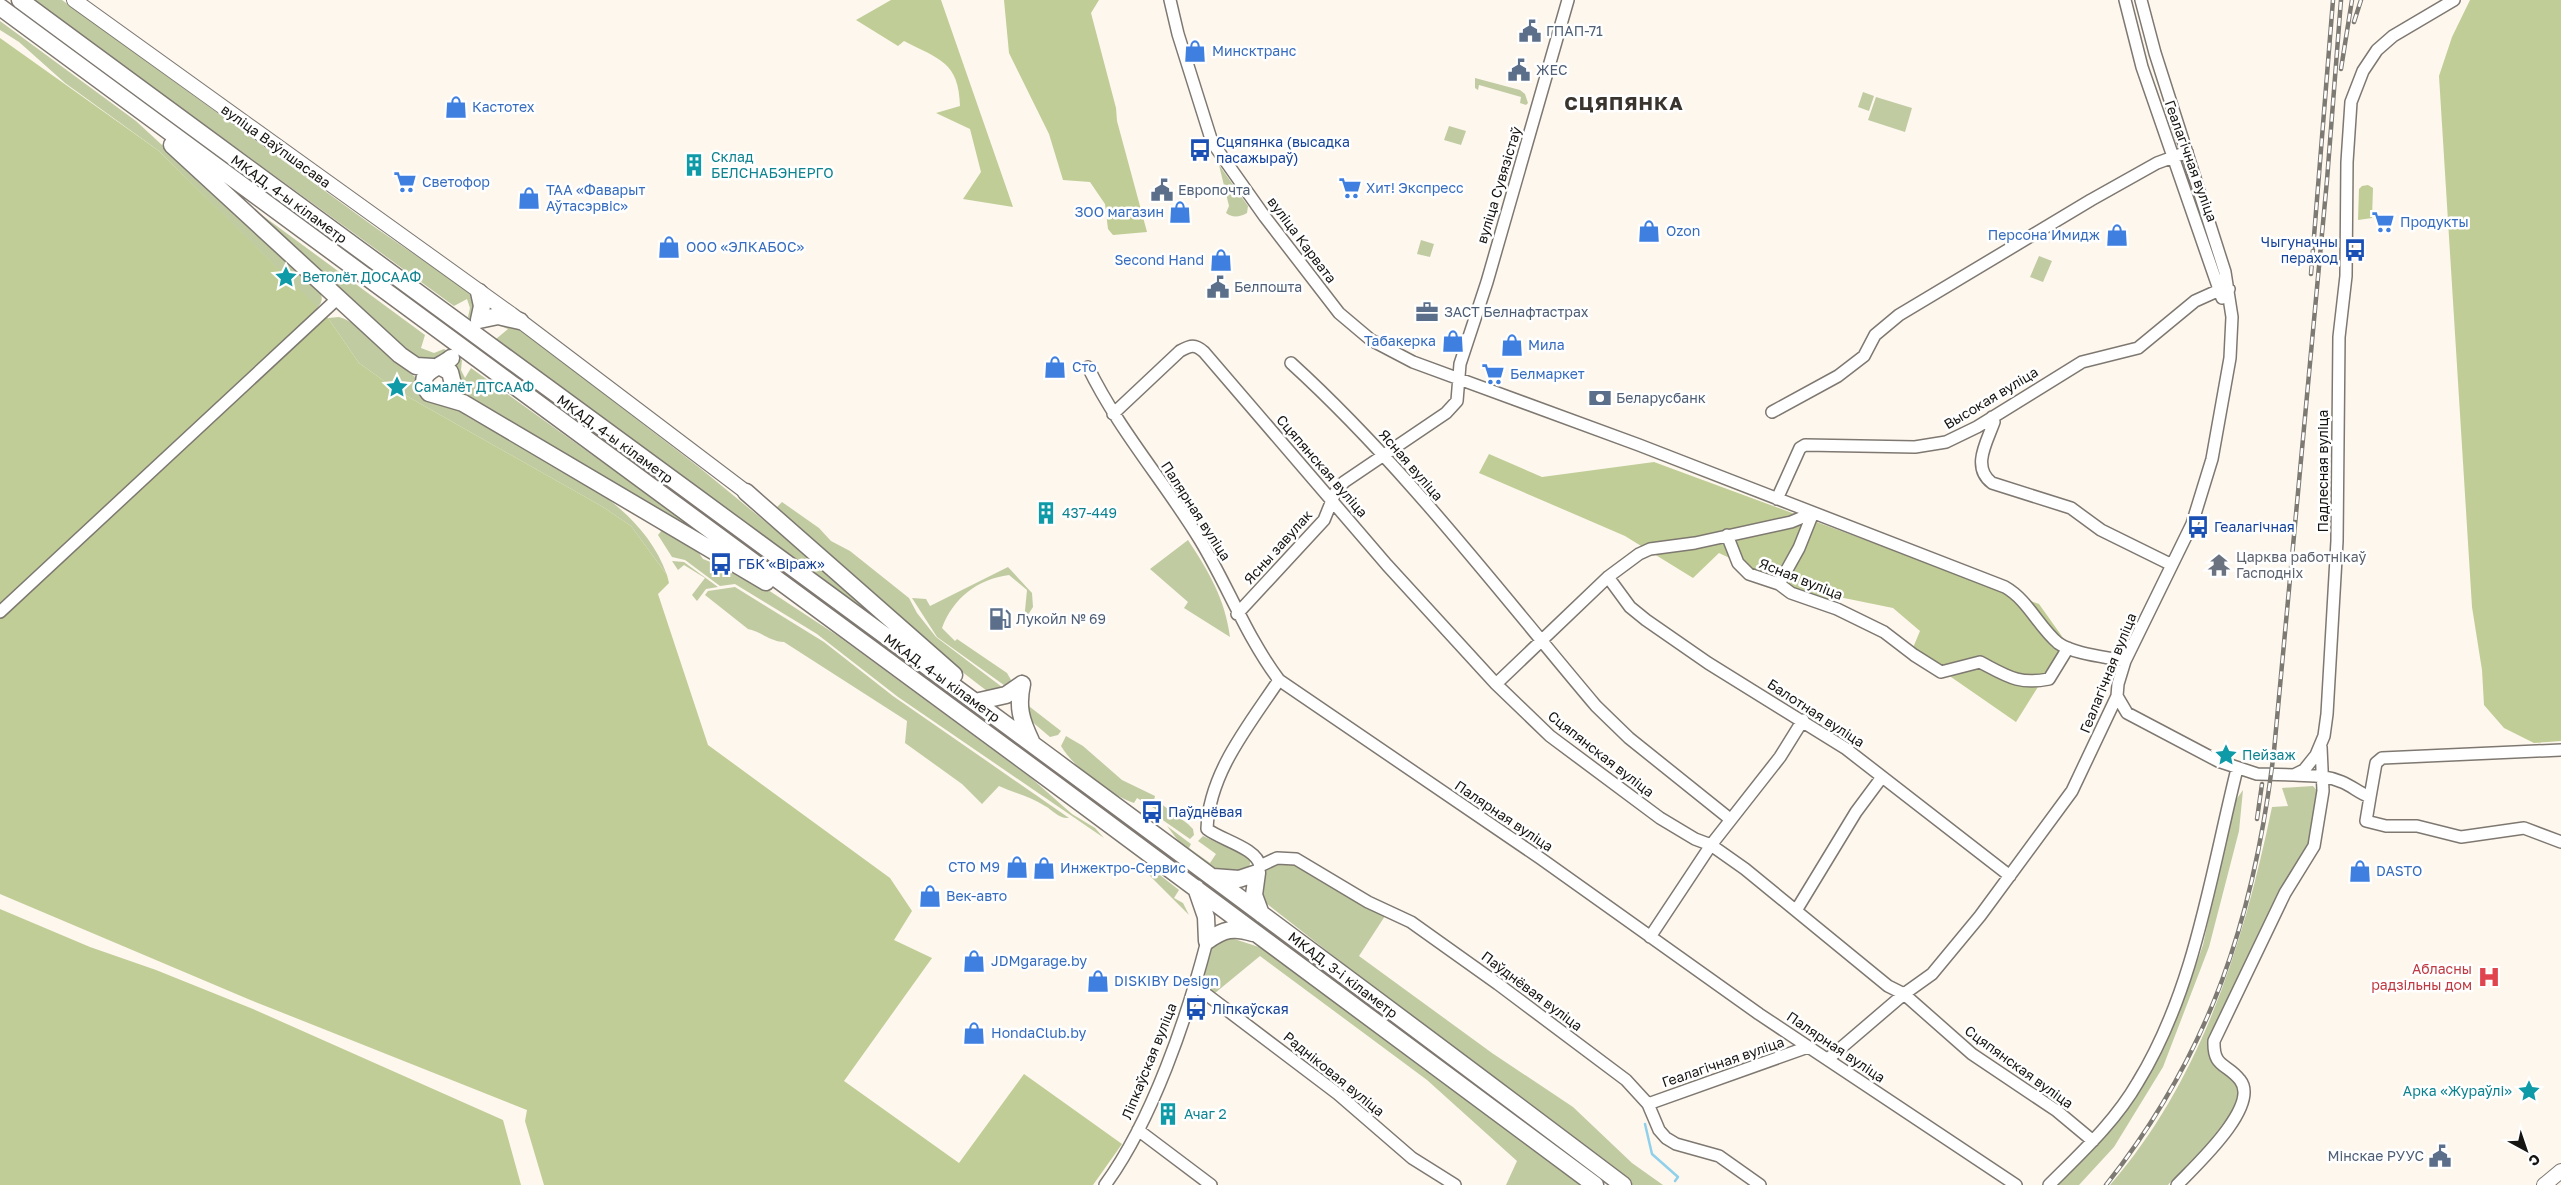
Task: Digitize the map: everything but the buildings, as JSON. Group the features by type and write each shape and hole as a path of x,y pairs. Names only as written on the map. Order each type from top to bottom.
{"highway":[{"name":"МКАД, 4-ы кіламетр","path":"20,0 494,350 1063,766"},
{"name":"МКАД, 4-ы кіламетр","path":"0,7 1051,781"},
{"path":"122,97 337,299 405,359 416,366 441,369 453,384 450,390 440,396"},
{"path":"479,292 482,306 479,320"},
{"path":"479,320 493,301"},
{"path":"479,320 498,316 520,321"},
{"path":"405,359 429,393 463,402 724,559 823,613"},
{"path":"423,382 424,376 441,369"},
{"path":"746,492 958,679 975,702 1006,695 1022,684 1018,707 1020,719 1032,743"},
{"name":"МКАД, 3-і кіламетр","path":"1063,766 1623,1185"},
{"name":"МКАД, 3-і кіламетр","path":"1051,781 1595,1185"},
{"path":"1211,877 1239,879 1258,869"},
{"path":"1258,869 1254,895 1262,915"},
{"path":"1196,888 1206,917 1207,941"},
{"path":"1207,941 1221,931 1230,928 1259,935"}],"main road":[{"name":"вуліца Ваўпшасава","path":"74,0 493,301 746,492"},
{"path":"2544,1185 2561,1171"}],"street":[{"name":"вуліца Карвата","path":"1170,0 1178,34 1212,142 1318,286 1338,312 1371,340 1413,362 1460,378"},
{"name":"вуліца Сувязістаў","path":"1460,378 1460,364 1487,282 1568,0"},
{"name":"Геалагічная вуліца","path":"2125,0 2142,66 2172,157 2225,290"},
{"name":"Геалагічная вуліца","path":"1828,1059 1941,965 2010,876 2072,791 2117,696 2118,684 2125,661 2192,524 2212,459 2226,387 2231,330 2225,290 2187,152 2155,53 2142,0"},
{"name":"Падлесная вуліца","path":"2294,775 2311,763 2321,745 2327,714 2337,551 2338,337 2346,276 2346,162 2352,102 2363,71 2377,50 2393,36 2453,0"},
{"path":"1772,412 1838,376 1864,356 1875,335 1899,315 2091,200 2157,163 2187,152"},
{"name":"Высокая вуліца","path":"1777,499 1800,448 1805,445 1935,445 1960,437 2082,362 2138,348 2196,301 2225,290"},
{"path":"0,612 337,299"},
{"name":"Сцяпянская вуліца","path":"1113,414 1180,350 1191,345 1196,346 1204,352 1332,502 1496,684 1550,736 1576,757 1676,828 1695,839 1710,844 1797,909 1888,986 1904,994 1972,1054 2057,1111 2093,1141"},
{"name":"Ясная вуліца","path":"1291,362 1338,406 1384,456 1612,722 1730,819"},
{"name":"Палярная вуліца","path":"1088,367 1113,414 1200,541 1214,564 1237,614 1254,645 1279,680 1524,847 1808,1046 2016,1185"},
{"name":"Ясны завулак","path":"1237,614 1324,520 1335,494 1344,482 1453,407 1457,401 1460,378"},
{"path":"1460,378 2005,586 2023,600 2050,635 2068,648 2125,661"},
{"path":"1992,417 1994,422 1980,460 1986,478 1992,483 2071,508 2101,530 2172,565"},
{"path":"1496,684 1540,640 1627,561 1650,549 1694,543 1791,522 1813,513"},
{"path":"1779,584 1799,548 1813,513"},
{"name":"Ясная вуліца","path":"1728,535 1738,563 1749,574 1779,584 1791,593 1837,609 1884,632 1914,655 1941,672 1980,662 2012,679 2022,682 2049,679 2068,648"},
{"name":"Балотная вуліца","path":"1608,577 1630,607 1646,620 1708,663 1803,720 1845,748 2010,876"},
{"path":"1258,869 1259,860 1251,852 1218,838 1207,829 1207,810 1221,771 1279,680"},
{"path":"2117,696 2127,713 2237,769 2257,774 2323,776 2342,782 2357,792 2370,797"},
{"path":"1650,937 1710,844 1780,757 1803,720"},
{"path":"2176,1185 2212,1148 2242,1106 2245,1097 2243,1083 2218,1062 2214,1053 2214,1041 2285,893 2314,846 2321,816 2323,776 2321,745"},
{"path":"2561,750 2382,758 2376,763 2366,821 2386,826 2417,826 2461,837 2524,828 2561,842"},
{"path":"2049,1185 2114,1118 2138,1083 2174,1006 2198,935 2237,769"},
{"path":"1797,909 1856,812 1882,777"},
{"name":"Паўднёвая вуліца","path":"1258,869 1277,858 1296,859 1368,902 1411,922 1498,984 1626,1080 1648,1104 1658,1130 1666,1138 1676,1144 1720,1156 1760,1185"},
{"name":"Ліпкаўская вуліца","path":"1105,1185 1123,1159 1158,1086 1207,941"},
{"name":"Радніковая вуліца","path":"1194,984 1338,1094 1412,1158 1455,1185"},
{"name":"Геалагічная вуліца","path":"1648,1104 1808,1046"},
{"path":"1138,1130 1211,1185"}],"green space":[{"path":"33,0 62,0 376,228 469,292 474,307 470,319 468,317 470,308 467,299 454,306"},
{"path":"891,0 941,0 1013,207 963,199 981,172 970,129 936,113 960,106 959,91 951,71 937,58 904,41 898,46 856,20"},
{"path":"1004,0 1099,0 1091,13 1116,108 1117,121 1147,232 1113,235 1108,229 1105,204 1090,182 1063,180 1049,134 1009,53"},
{"path":"2470,0 2561,0 2561,741 2534,743 2504,728 2484,705 2482,670 2472,607 2439,76 2452,37"},
{"path":"0,21 136,121 319,290 322,299 317,308 159,151 65,83 19,42 0,30"},
{"path":"0,38 159,151 328,318 359,363 398,391 603,507 631,526 667,575 669,583 658,594 708,745 890,878 912,911 894,940 932,958 844,1081 959,1163 1024,1074 1122,1144 1093,1185 544,1185 525,1121 527,1110 248,999 0,894"},
{"path":"1475,78 1520,90 1525,94 1528,103 1526,105 1520,103 1521,97 1479,85 1478,90 1475,88"},
{"path":"1863,92 1874,96 1869,111 1858,107"},
{"path":"1876,97 1912,108 1905,132 1868,120"},
{"path":"1449,126 1466,131 1461,145 1444,140"},
{"path":"1219,165 1248,206 1247,213 1231,216 1226,213 1229,206"},
{"path":"2368,185 2373,188 2372,218 2358,220 2359,189 2362,186"},
{"path":"251,207 425,335 421,348 434,353 444,349 447,351 438,358 429,360 410,354"},
{"path":"1421,240 1434,244 1430,257 1417,254"},
{"path":"2039,256 2052,261 2043,282 2030,277"},
{"path":"339,317 367,333 410,373 465,415 574,475 620,508 639,528 655,550 667,575 631,526 603,507 398,391 359,363 328,318"},
{"path":"484,322 513,324 700,468 846,588 882,622 808,572 533,369 496,339 508,329 495,324 484,328 481,326"},
{"path":"458,357 462,360 461,370 465,378 471,368 704,535 701,540 462,395 454,377"},
{"path":"1489,454 1542,477 1654,462 2039,604 2066,642 2016,722 1912,650 1920,631 1893,608 1839,597 1829,605 1719,553 1693,578 1625,536 1479,473"},
{"path":"782,502 819,528 831,541 850,551 909,598 917,613 936,637 1006,690 987,691 935,651 776,508"},
{"path":"662,530 697,550 703,559 739,571 838,636 1030,777 1072,814 1095,828 1104,838 898,697 817,634 735,584 720,586 685,560 672,557 658,535"},
{"path":"1188,540 1215,586 1228,623 1230,637 1184,608 1188,602 1150,569"},
{"path":"672,561 684,562 718,587 706,589 697,601 692,595 705,578 684,565 678,570"},
{"path":"1008,567 1032,593 1033,607 1024,621 1027,590 1009,575 987,581 968,592 953,608 942,628 955,641 957,639 1007,673 1011,680 1008,688 937,637 912,598 926,599 930,606"},
{"path":"735,587 824,642 893,696 1069,818 1059,816 1034,800 999,786 982,804 962,784 905,743 907,721 784,642 774,640 748,629 705,595 708,591"},
{"path":"1021,700 1061,731 1058,735 1050,737 1023,714"},
{"path":"1066,736 1083,746 1122,780 1155,796 1154,800 1193,829 1194,835 1190,839 1154,814 1157,810 1137,798 1134,803 1125,799 1093,779 1074,763 1061,746"},
{"path":"2313,786 2319,793 2311,843 2210,1041 2210,1058 2216,1068 2237,1086 2237,1098 2232,1111 2213,1139 2168,1185 2110,1185 2142,1144 2170,1100 2194,1054 2215,1007 2233,958 2248,908 2272,807 2288,806 2282,788"},
{"path":"2243,790 2239,831 2209,947 2163,1067 2114,1147 2079,1185 2055,1185 2096,1144 2135,1099 2156,1062 2184,998 2203,945 2233,804"},
{"path":"1167,826 1191,844 1189,848 1210,863 1216,854 1198,841 1203,836 1222,845 1242,851 1251,860 1248,871 1221,874 1183,847"},
{"path":"1290,862 1385,916 1359,956 1492,1053 1573,1107 1632,1163 1663,1185 1633,1185 1370,987 1359,976 1266,903 1261,896 1266,870 1274,865"},
{"path":"1140,866 1156,872 1179,890 1174,898 1183,903 1189,915"},
{"path":"0,909 90,947 156,970 253,1009 503,1120 521,1185 0,1185"},
{"path":"1225,936 1262,948 1583,1185 1506,1185 1517,1161 1427,1080 1260,956 1215,993 1204,985 1200,979 1212,947"}],"waterway":[{"path":"1645,1124 1652,1154 1678,1177 1675,1181"}],"railway":[{"path":"2311,274 2333,0"},
{"path":"2106,1185 2143,1135 2174,1085 2200,1033 2222,981 2240,927 2254,871 2274,751 2327,180 2341,0"},
{"path":"2341,69 2352,0"},
{"path":"2354,22 2361,0"},
{"path":"2257,819 2262,784"}],"place":[{"name":"ГПАП-71","path":"1530,31"},
{"name":"Минсктранс","path":"1195,51"},
{"name":"ЖЕС","path":"1519,70"},
{"name":"Кастотех","path":"456,107"},
{"name":"Сцяпянка (высадка пасажыраў)","path":"1200,150"},
{"name":"Склад БЕЛСНАБЭНЕРГО","path":"694,165"},
{"name":"Светофор","path":"405,182"},
{"name":"Хит! Экспресс","path":"1350,188"},
{"name":"Европочта","path":"1162,190"},
{"name":"ТАА «Фаварыт Аўтасэрвіс»","path":"529,198"},
{"name":"ЗОО магазин","path":"1180,212"},
{"name":"Продукты","path":"2383,222"},
{"name":"Ozon","path":"1649,231"},
{"name":"Персона Имидж","path":"2117,235"},
{"name":"ООО «ЭЛКАБОС»","path":"669,247"},
{"name":"Чыгуначны пераход","path":"2355,250"},
{"name":"Second Hand","path":"1221,260"},
{"name":"Ветолёт ДОСААФ","path":"286,277"},
{"name":"Белпошта","path":"1218,287"},
{"name":"ЗАСТ Белнафтастрах","path":"1427,312"},
{"name":"Табакерка","path":"1453,341"},
{"name":"Мила","path":"1512,345"},
{"name":"Сто","path":"1055,367"},
{"name":"Белмаркет","path":"1493,374"},
{"name":"Самалёт ДТСААФ","path":"397,387"},
{"name":"Беларусбанк","path":"1600,398"},
{"name":"437-449","path":"1046,513"},
{"name":"Геалагічная","path":"2198,527"},
{"name":"ГБК «Віраж»","path":"721,564"},
{"name":"Царква работнікаў Гасподніх","path":"2219,565"},
{"name":"Лукойл № 69","path":"1000,619"},
{"name":"Пейзаж","path":"2226,755"},
{"name":"Паўднёвая","path":"1152,812"},
{"name":"СТО М9","path":"1017,867"},
{"name":"Инжектро-Сервис","path":"1044,868"},
{"name":"DASTO","path":"2360,871"},
{"name":"Век-авто","path":"930,896"},
{"name":"JDMgarage.by","path":"974,961"},
{"name":"Абласны радзільны дом","path":"2489,977"},
{"name":"DISKIBY Design","path":"1098,981"},
{"name":"Ліпкаўская","path":"1196,1009"},
{"name":"HondaClub.by","path":"974,1033"},
{"name":"Арка «Жураўлі»","path":"2529,1091"},
{"name":"Ачаг 2","path":"1168,1114"},
{"name":"Мінскае РУУС","path":"2440,1156"}],"district":[{"name":"СЦЯПЯНКА","path":"1624,103"}]}
